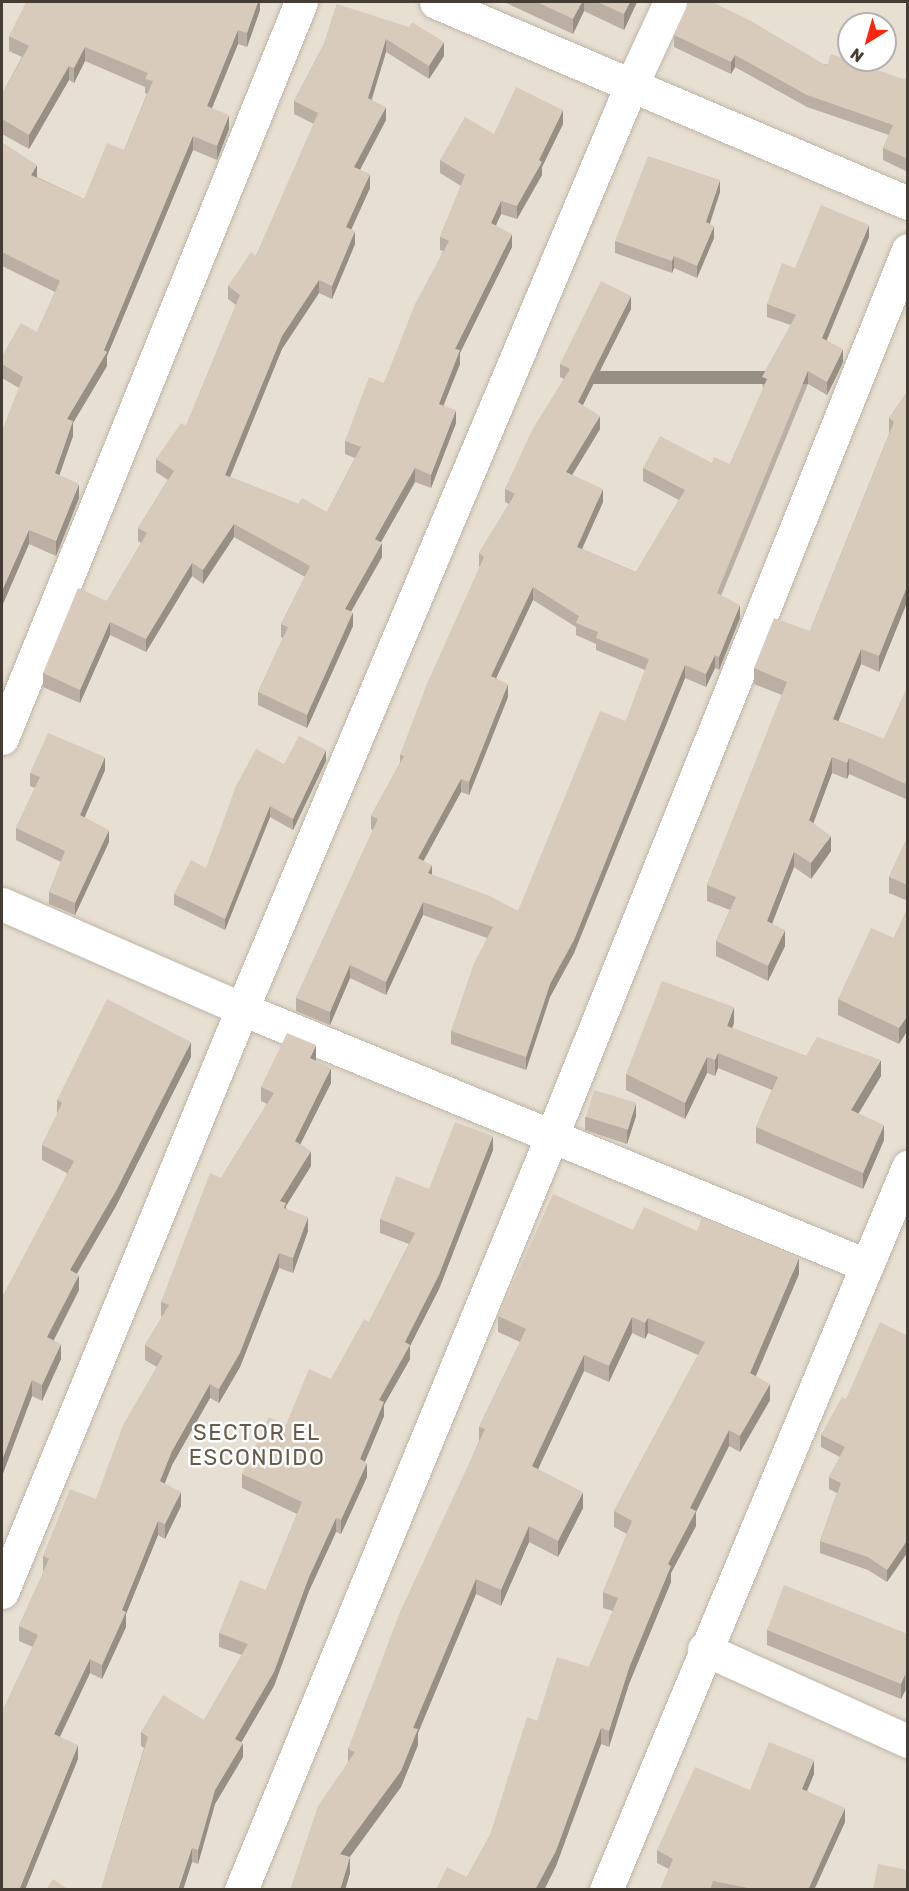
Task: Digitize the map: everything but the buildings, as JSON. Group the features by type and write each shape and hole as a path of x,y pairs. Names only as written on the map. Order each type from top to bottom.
{"street":[{"path":"2,738 301,2"},
{"path":"436,2 908,203"},
{"path":"2,1592 242,1009 631,86 670,2"},
{"path":"242,1890 551,1138 908,250"},
{"path":"2,904 242,1009 551,1138 867,1265"},
{"path":"606,1890 704,1648 908,1167"},
{"path":"704,1648 908,1741"}],"shaded area":[{"path":"2,2 907,2 907,1889 2,1889"}],"district":[{"name":"SECTOR EL ESCONDIDO","path":"257,1444"}]}
